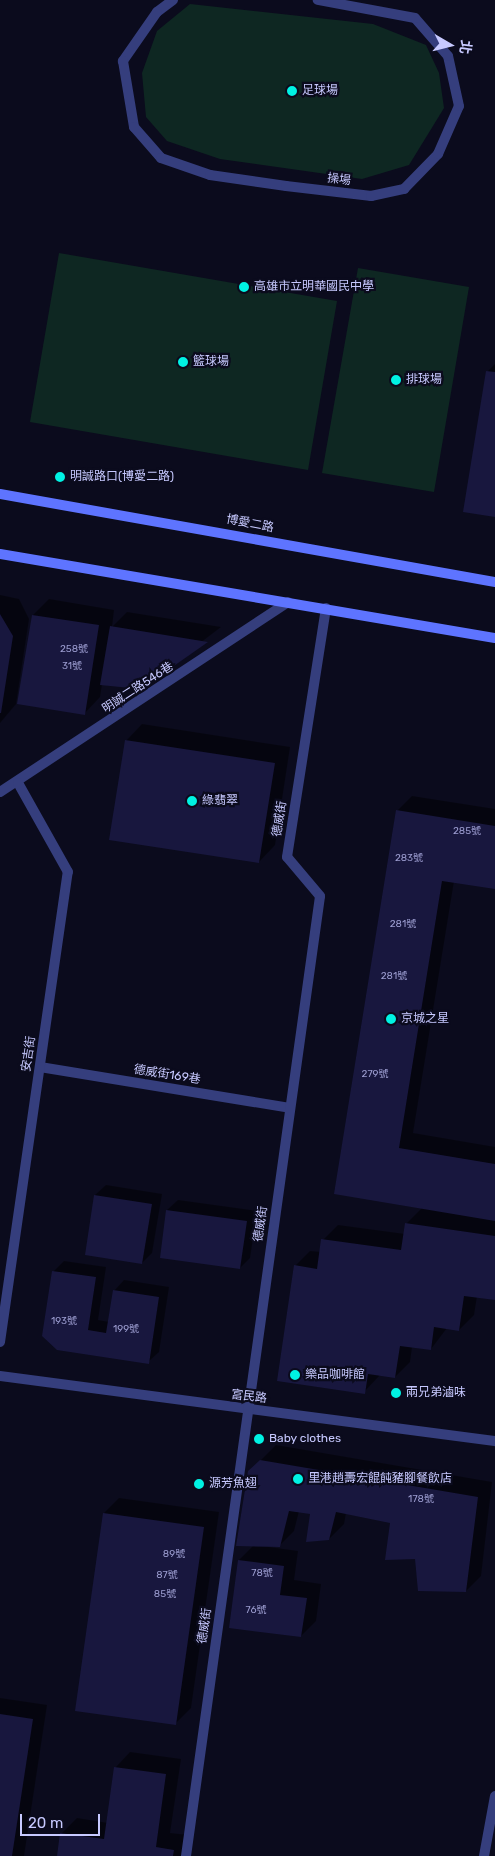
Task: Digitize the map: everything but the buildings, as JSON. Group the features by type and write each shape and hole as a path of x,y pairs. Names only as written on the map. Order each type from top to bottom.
{"main road":[{"name":"博愛二路","path":"0,494 495,582"},
{"path":"0,554 495,638"}],"street":[{"name":"操場","path":"173,0 157,12 123,60 134,127 161,158 210,176 286,186 371,196 404,189 438,154 459,106 448,56 416,18 318,0"},
{"name":"明誠二路546巷","path":"0,792 18,782 288,602"},
{"name":"德威街","path":"186,1856 320,896 287,857 326,608"},
{"name":"安吉街","path":"0,1342 68,872 18,782"},
{"name":"德威街169巷","path":"40,1067 290,1108"},
{"name":"富民路","path":"0,1376 495,1442"},
{"path":"484,1856 495,1796"}],"green space":[{"name":"足球場","path":"190,4 373,24 426,45 439,73 444,108 409,165 362,179 220,159 167,141 146,117 142,73 157,31"},
{"name":"籃球場","path":"59,253 337,301 308,470 30,422"},
{"name":"排球場","path":"358,268 469,287 434,492 322,473"}],"place":[{"name":"足球場","path":"292,91"},
{"name":"高雄市立明華國民中學","path":"244,287"},
{"name":"籃球場","path":"183,362"},
{"name":"排球場","path":"396,380"},
{"name":"明誠路口(博愛二路)","path":"60,477"},
{"name":"綠翡翠","path":"192,801"},
{"name":"京城之星","path":"391,1019"},
{"name":"樂品咖啡館","path":"295,1375"},
{"name":"兩兄弟滷味","path":"396,1393"},
{"name":"Baby clothes","path":"259,1439"},
{"name":"里港趙壽宏餛飩豬腳餐飲店","path":"298,1479"},
{"name":"源芳魚翅","path":"199,1484"}]}
